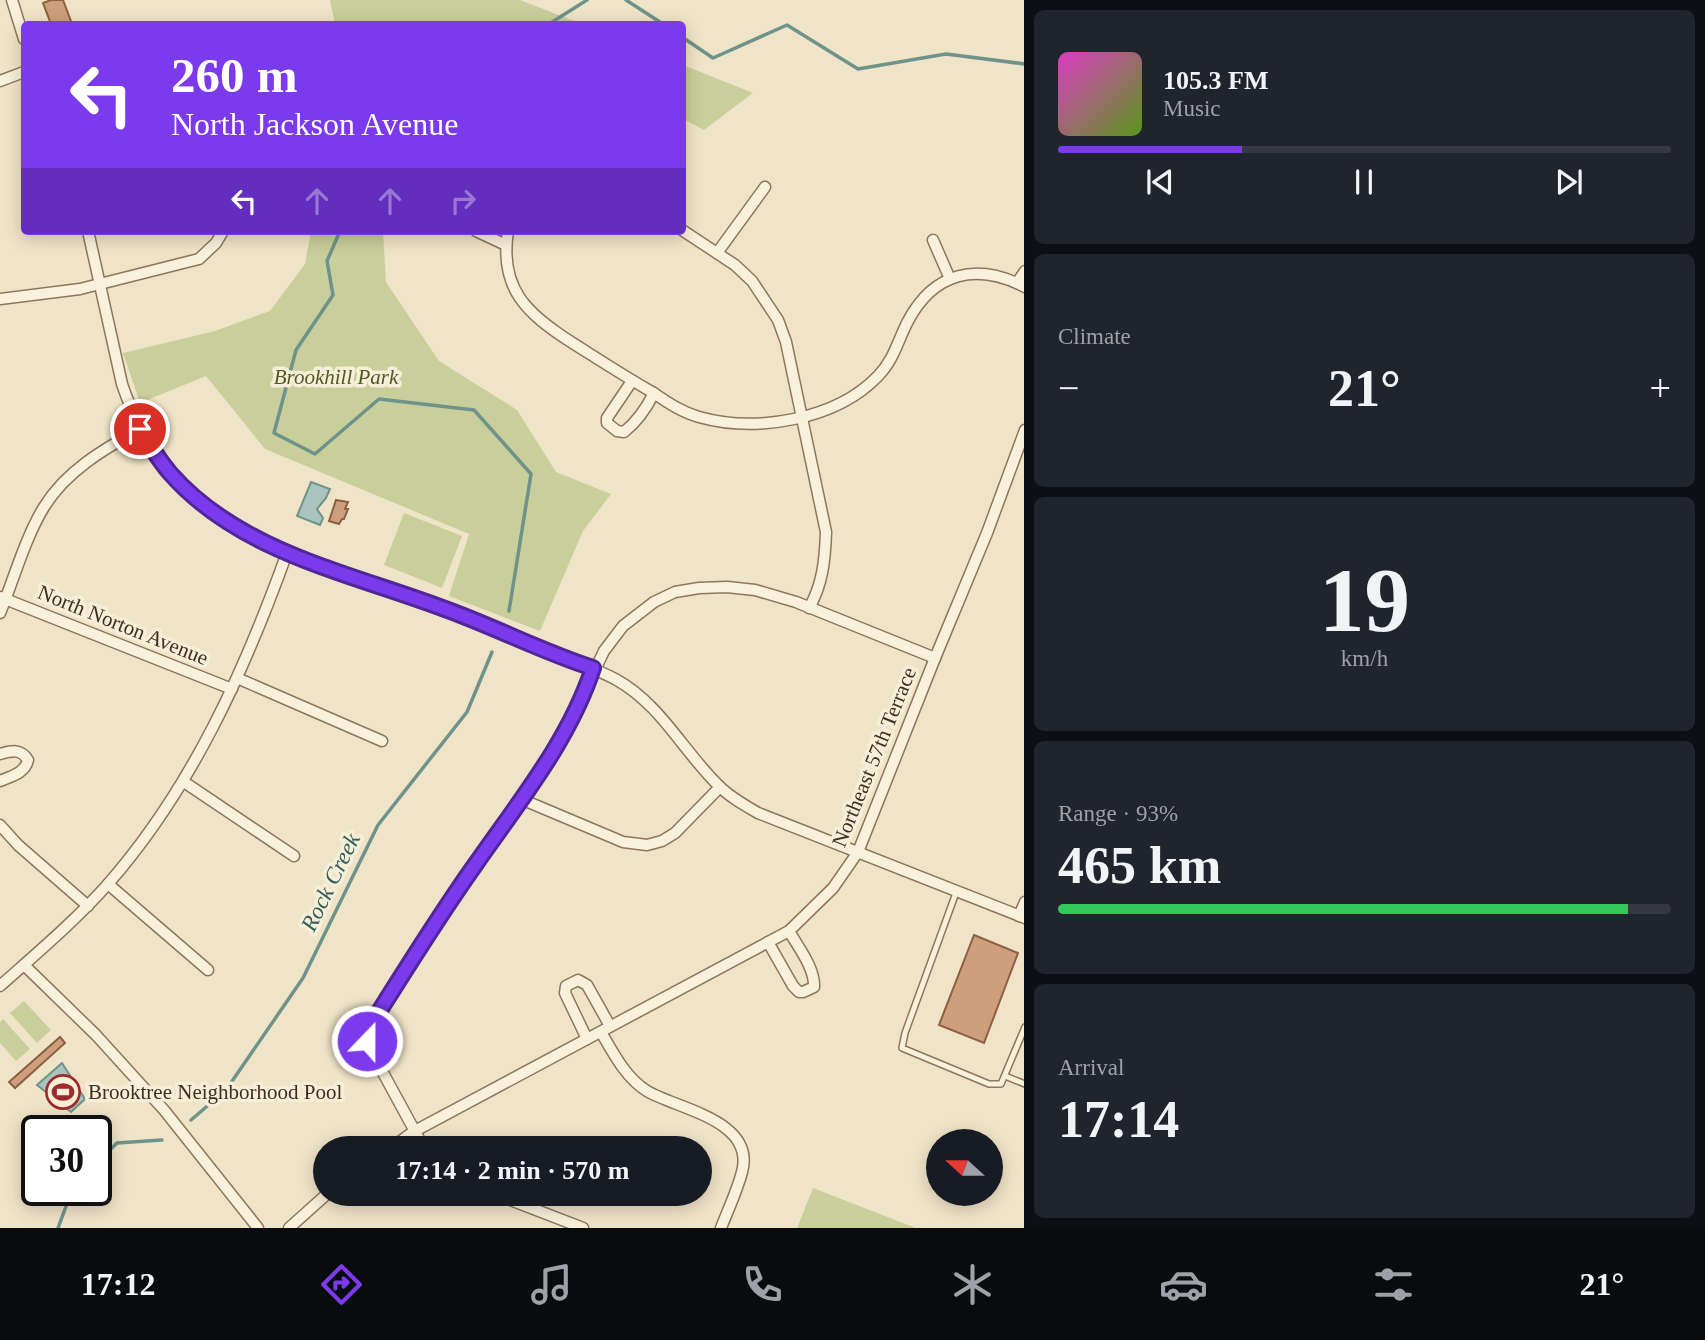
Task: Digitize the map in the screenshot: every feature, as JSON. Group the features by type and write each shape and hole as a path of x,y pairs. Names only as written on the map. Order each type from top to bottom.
{"street":[{"path":"12,0 21,29"},
{"path":"0,81 21,73"},
{"path":"717,253 765,187"},
{"path":"686,233 752,281 778,320 786,342 826,532 820,581 809,608"},
{"path":"89,235 122,384 140,429 156,455 190,493 234,526 287,553 446,609 615,679 649,702 720,787 738,802 758,813 1022,917 1024,902"},
{"path":"0,299 100,284 199,259 221,235"},
{"path":"485,235 506,245"},
{"path":"507,235 506,268 514,291 523,304 557,333 681,411 718,421 757,424 803,417 839,404 867,387 890,362 914,310 931,291 950,279 962,274 990,274 1021,285 1024,271"},
{"path":"933,240 950,279"},
{"path":"632,381 607,418 607,423 617,431 624,432 635,424 653,393"},
{"path":"0,612 3,598 37,520 55,491 87,461 140,429"},
{"name":"Northeast 57th Terrace","path":"408,1136 789,931 833,888 858,852 987,533 1024,430"},
{"path":"0,986 88,906 108,884 158,821 184,782 234,683 287,553"},
{"path":"416,1136 369,1047 366,1038 370,1026 441,912 561,737 593,668 623,626 654,602 675,592 706,588 741,588 769,593 935,658"},
{"name":"North Norton Avenue","path":"3,598 382,741"},
{"path":"0,754 15,750 24,754 27,760 26,767 18,774 0,782"},
{"path":"184,782 294,856"},
{"path":"521,799 623,842 647,845 676,833 720,787"},
{"path":"0,825 18,845 88,906"},
{"path":"108,884 208,970"},
{"path":"768,942 793,986 799,992 809,990 814,987 814,981 808,964 789,931"},
{"path":"24,965 96,1035 164,1110 258,1228"},
{"path":"587,1039 565,993 566,986 578,980 587,985 623,1068 654,1095 717,1121 736,1139 742,1155 743,1170 721,1228"},
{"path":"289,1228 314,1206"},
{"path":"526,1206 583,1228"}],"lane":[{"path":"957,890 902,1048 989,1084 1001,1084 1024,1027"},
{"path":"1005,1076 1024,1084"}],"green space":[{"path":"330,0 520,0 574,21 334,21"},
{"path":"686,67 753,93 704,130 686,121"},
{"name":"Brookhill Park","path":"310,235 383,235 386,282 439,361 517,410 556,472 611,494 583,531 540,631 449,596 469,534 265,449 206,376 140,403 123,353 215,331 270,311 305,264"},
{"path":"404,513 462,536 442,588 384,565"},
{"path":"24,1001 51,1030 37,1043 10,1013"},
{"path":"3,1019 30,1049 16,1061 0,1043 0,1022"},
{"path":"813,1188 916,1228 797,1228"}],"water":[{"path":"311,482 330,489 317,509 323,518 320,525 297,516"},
{"name":"Brooktree Neighborhood Pool","path":"62,1063 85,1099 71,1112 37,1085"}],"building":[{"path":"63,0 71,21 50,21 43,3"},
{"path":"336,500 348,502 344,519 339,524 329,521"},
{"path":"974,935 1018,953 984,1043 939,1025"},
{"path":"60,1037 65,1043 15,1088 9,1082"}],"waterway":[{"name":"Rock Creek","path":"554,21 587,0"},
{"name":"Rock Creek","path":"626,0 658,21"},
{"name":"Rock Creek","path":"686,40 713,58 787,25 858,69 946,54 1024,64"},
{"name":"Rock Creek","path":"338,235 327,261 333,295 296,350 274,433 315,454 379,399 474,410 531,474 509,611"},
{"name":"Rock Creek","path":"191,1120 226,1090 303,978 378,825 467,712 492,652"},
{"name":"Rock Creek","path":"112,1148 117,1143 162,1140"},
{"name":"Rock Creek","path":"58,1228 66,1206"}],"place":[{"name":"Brooktree Neighborhood Pool","path":"63,1092"}],"route":[{"path":"140,429 170,474 190,493 207,508 263,542 446,609 593,668 582,697 561,737 441,912 370,1026 367,1041"}]}
